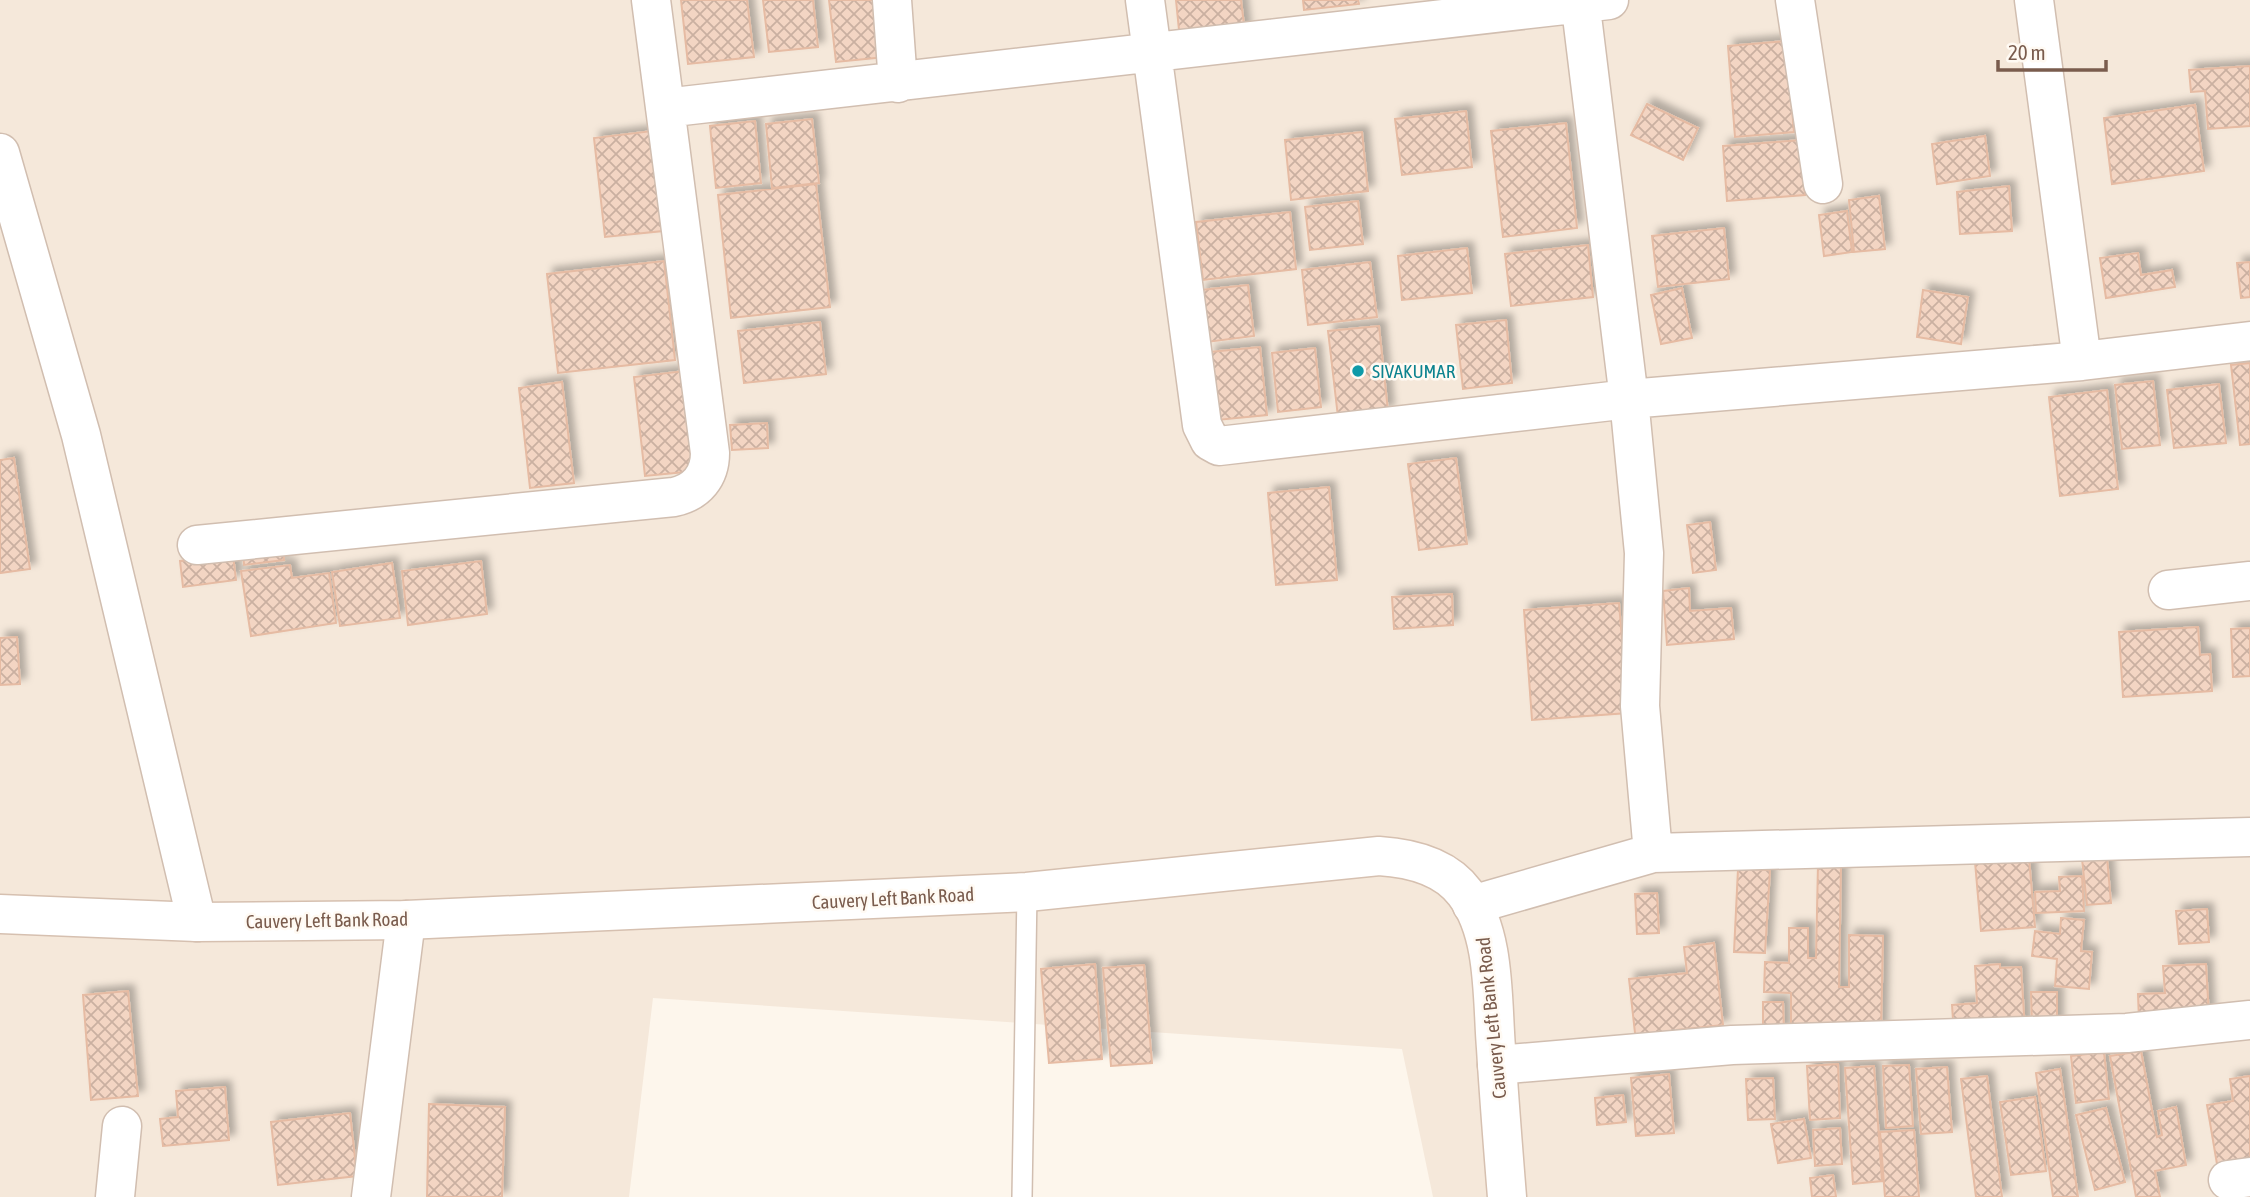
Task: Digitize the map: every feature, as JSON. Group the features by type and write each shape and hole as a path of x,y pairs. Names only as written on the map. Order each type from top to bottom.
{"street":[{"path":"197,545 674,497 685,495 704,481 710,465 710,453 652,0"},
{"path":"892,0 898,83"},
{"path":"1145,0 1202,425 1210,441 1219,446 1629,399 2082,361 2250,341"},
{"path":"1795,0 1823,184"},
{"path":"2034,0 2082,361"},
{"path":"665,108 1590,1 1644,553 1640,706 1653,852"},
{"path":"0,153 81,435 197,922"},
{"path":"2168,590 2250,581"},
{"path":"1472,905 1653,852 2250,837"},
{"name":"Cauvery Left Bank Road","path":"0,914 197,922 406,920 1027,892 1379,856 1407,859 1431,867 1458,885 1472,905 1486,940 1507,1197"},
{"path":"371,1197 406,920"},
{"path":"1497,1065 1732,1045 2127,1033 2250,1020"},
{"path":"115,1197 122,1126"}],"lane":[{"path":"1022,1197 1027,892"}],"shaded area":[{"path":"0,0 2250,0 2250,1197 1433,1197 1402,1049 653,998 629,1197 0,1197"}],"building":[{"path":"681,0 747,0 754,57 688,64"},
{"path":"763,0 813,0 818,47 769,52"},
{"path":"829,0 878,0 885,57 836,62"},
{"path":"1176,0 1241,0 1245,33 1180,40"},
{"path":"1303,0 1358,0 1359,4 1304,10"},
{"path":"1786,41 1794,132 1735,137 1728,46"},
{"path":"2250,66 2250,126 2208,129 2205,91 2191,92 2189,70"},
{"path":"1647,104 1698,128 1683,160 1631,135"},
{"path":"2195,105 2204,171 2112,184 2104,118"},
{"path":"1466,111 1472,167 1402,175 1395,119"},
{"path":"812,119 819,183 772,188 766,124"},
{"path":"755,121 761,183 716,188 710,126"},
{"path":"1566,123 1577,228 1503,237 1491,131"},
{"path":"652,131 663,231 605,237 594,138"},
{"path":"1362,132 1368,191 1291,200 1285,140"},
{"path":"1985,136 1990,176 1937,184 1932,144"},
{"path":"1801,140 1805,195 1727,201 1723,146"},
{"path":"816,184 830,307 731,318 718,195"},
{"path":"2009,186 2012,231 1960,234 1957,192"},
{"path":"1879,196 1885,249 1854,252 1849,200"},
{"path":"1358,201 1363,244 1310,250 1305,207"},
{"path":"1847,211 1852,252 1824,256 1819,215"},
{"path":"1290,212 1296,269 1203,280 1196,222"},
{"path":"1724,228 1729,279 1658,287 1652,236"},
{"path":"1588,245 1593,297 1511,306 1505,254"},
{"path":"1467,248 1472,293 1402,300 1398,256"},
{"path":"2138,253 2141,275 2172,270 2175,287 2106,298 2100,258"},
{"path":"664,261 675,360 558,373 547,274"},
{"path":"1370,262 1377,317 1308,325 1302,270"},
{"path":"2250,262 2250,297 2241,298 2237,263"},
{"path":"1248,285 1254,336 1207,342 1201,290"},
{"path":"1682,288 1692,338 1661,344 1651,295"},
{"path":"1923,290 1968,297 1961,344 1917,337"},
{"path":"1506,320 1512,383 1463,389 1456,325"},
{"path":"820,322 826,374 744,383 738,331"},
{"name":"SIVAKUMAR","path":"1379,326 1388,411 1338,417 1328,331"},
{"path":"1260,347 1267,415 1217,420 1210,352"},
{"path":"1315,348 1321,407 1278,412 1272,353"},
{"path":"2250,363 2250,444 2240,445 2231,365"},
{"path":"684,371 695,471 645,476 634,377"},
{"path":"2153,381 2160,445 2122,449 2115,385"},
{"path":"562,382 574,483 530,488 519,388"},
{"path":"2219,384 2226,443 2174,448 2167,390"},
{"path":"2107,390 2118,489 2060,496 2049,397"},
{"path":"767,423 768,448 732,450 730,425"},
{"path":"14,458 30,569 0,573 0,460"},
{"path":"1456,458 1467,544 1419,550 1408,464"},
{"path":"1329,487 1337,580 1276,585 1268,493"},
{"path":"1710,522 1716,570 1693,573 1687,525"},
{"path":"283,544 284,560 244,565 243,549"},
{"path":"233,555 236,580 183,587 180,561"},
{"path":"481,561 487,614 408,625 402,571"},
{"path":"392,563 400,618 340,626 332,572"},
{"path":"290,565 292,578 329,573 336,623 251,636 241,571"},
{"path":"1689,588 1690,611 1731,608 1734,639 1667,645 1663,591"},
{"path":"1452,594 1453,625 1394,629 1392,597"},
{"path":"1619,603 1628,713 1532,720 1524,610"},
{"path":"2198,627 2200,655 2210,654 2212,691 2123,697 2119,632"},
{"path":"2250,628 2250,676 2233,677 2231,629"},
{"path":"17,637 20,684 0,685 0,638"},
{"path":"2107,857 2111,903 2087,905 2082,859"},
{"path":"2029,858 2035,927 1981,931 1975,862"},
{"path":"1818,864 1841,864 1839,987 1849,987 1849,935 1883,936 1881,1032 1791,1027 1791,993 1764,992 1765,962 1789,963 1789,928 1808,928 1808,958 1816,958"},
{"path":"1738,869 1770,870 1765,953 1734,952"},
{"path":"2082,876 2084,911 2036,913 2035,892 2060,891 2059,877"},
{"path":"1657,893 1659,933 1637,934 1635,894"},
{"path":"2207,909 2209,942 2179,944 2176,911"},
{"path":"2061,918 2084,920 2081,951 2092,952 2089,989 2055,986 2057,959 2032,956 2035,931 2060,934"},
{"path":"1714,943 1723,1025 1677,1030 1677,1038 1636,1042 1629,979 1687,973 1684,947"},
{"path":"1095,964 1102,1059 1049,1063 1041,969"},
{"path":"2000,964 2000,968 2021,967 2025,1030 1954,1035 1952,1005 1977,1003 1975,966"},
{"path":"2206,964 2209,1016 2139,1021 2138,994 2165,993 2163,966"},
{"path":"1144,965 1152,1063 1111,1066 1103,968"},
{"path":"128,991 138,1096 91,1100 83,995"},
{"path":"2031,992 2057,992 2057,1028 2032,1028"},
{"path":"1763,1002 1783,1002 1784,1032 1763,1032"},
{"path":"2141,1051 2157,1137 2162,1135 2158,1111 2176,1107 2186,1165 2155,1171 2160,1197 2136,1197 2110,1056"},
{"path":"2104,1052 2109,1099 2076,1103 2071,1056"},
{"path":"1838,1064 1840,1118 1810,1120 1807,1066"},
{"path":"1909,1065 1913,1126 1886,1128 1883,1066"},
{"path":"1874,1066 1882,1181 1853,1184 1845,1068"},
{"path":"1947,1067 1952,1132 1921,1134 1916,1069"},
{"path":"2060,1069 2078,1197 2053,1197 2036,1073"},
{"path":"1669,1074 1674,1133 1636,1136 1631,1078"},
{"path":"1987,1076 2002,1197 1976,1197 1961,1079"},
{"path":"2250,1076 2250,1159 2217,1164 2207,1105 2233,1101 2230,1079"},
{"path":"1773,1078 1775,1119 1748,1120 1746,1079"},
{"path":"225,1087 229,1140 163,1146 160,1119 178,1117 176,1091"},
{"path":"1623,1095 1626,1122 1597,1125 1595,1098"},
{"path":"2035,1097 2046,1171 2011,1175 2000,1102"},
{"path":"429,1104 505,1107 502,1197 427,1197"},
{"path":"2106,1108 2125,1182 2095,1190 2076,1115"},
{"path":"350,1113 357,1176 278,1185 271,1122"},
{"path":"1804,1119 1811,1158 1778,1163 1771,1124"},
{"path":"1840,1128 1842,1164 1815,1166 1813,1130"},
{"path":"1914,1130 1919,1197 1885,1197 1880,1132"},
{"path":"1833,1175 1836,1197 1812,1197 1810,1178"}],"place":[{"name":"SIVAKUMAR","path":"1358,371"}]}
